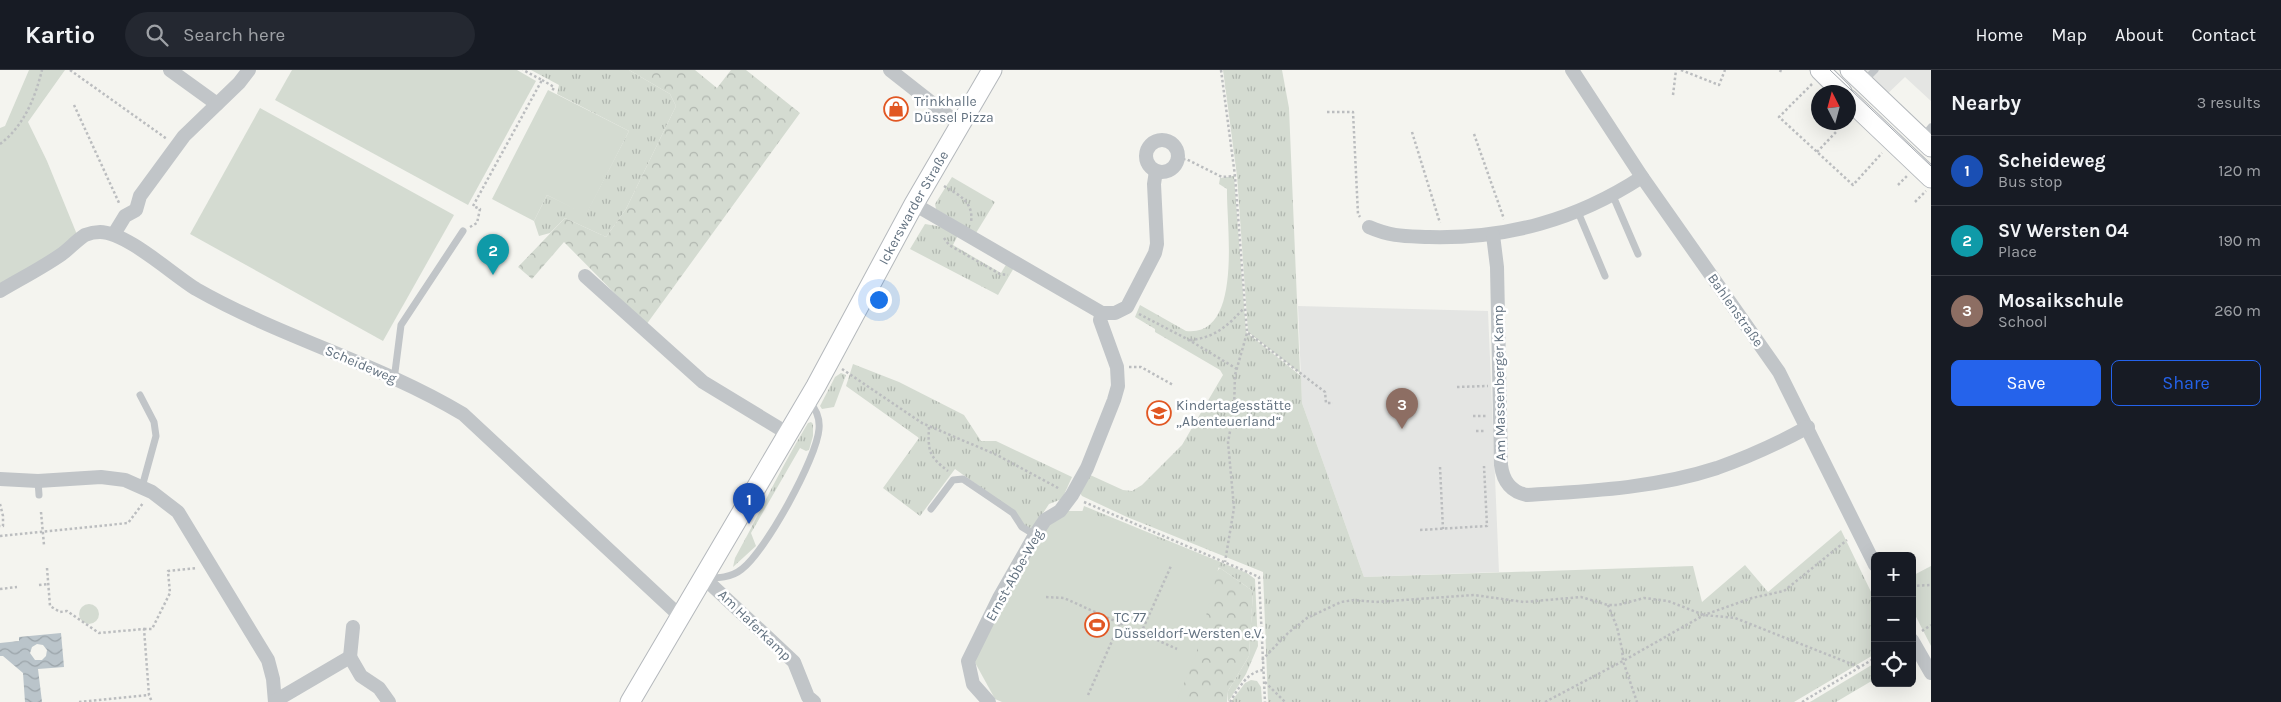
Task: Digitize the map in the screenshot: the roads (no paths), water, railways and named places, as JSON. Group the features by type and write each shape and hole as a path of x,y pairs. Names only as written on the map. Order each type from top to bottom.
{"main road":[{"name":"Ickerswarder Straße","path":"630,702 808,400 914,204 992,70"},
{"path":"1863,74 1928,137"},
{"path":"1817,75 1832,85"},
{"path":"1856,111 1893,142 1930,184"}],"street":[{"path":"170,70 218,104"},
{"path":"114,234 125,216 136,210 140,196 184,136 239,83 249,70"},
{"path":"890,70 960,124"},
{"name":"Bahlenstraße","path":"1572,70 1642,177 1779,372 1871,557"},
{"path":"1166,140 1173,144 1177,150 1178,160 1168,171 1156,171 1147,163 1147,150 1154,142 1166,140"},
{"path":"914,204 1102,313 1115,313 1127,307 1155,253 1157,244 1154,184 1156,171"},
{"path":"1370,227 1388,235 1442,237 1493,235 1578,212 1613,196 1642,177"},
{"name":"Scheideweg","path":"0,291 62,254 87,234 100,232 114,234 128,241 177,277 222,303 290,335 393,377 437,398 463,414 681,617"},
{"name":"Am Massenberger Kamp","path":"1493,235 1497,267 1502,473 1511,488 1519,493 1527,495 1601,490 1682,477 1716,468 1753,454 1808,427"},
{"path":"585,276 703,382 788,433"},
{"name":"Ernst-Abbe-Weg","path":"989,702 973,684 968,661 998,598 1044,520 1060,511 1076,498 1114,400 1118,386 1118,367 1100,320 1102,313"},
{"path":"0,479 39,488 101,477 125,480 147,490 178,512 268,660 273,680 275,702 350,657"},
{"name":"Am Haferkamp","path":"704,578 794,662 808,697 814,702"},
{"path":"353,627 350,657 361,676 379,688 389,702"},
{"path":"1913,642 1931,674"}],"lane":[{"path":"1613,196 1638,254"},
{"path":"1578,212 1606,276"},
{"path":"393,377 401,325 464,231"},
{"path":"140,395 154,422 156,436 147,490"},
{"path":"704,578 721,578 741,570 763,547 815,449 818,420 813,405 808,400"},
{"path":"931,509 955,480 963,479 1013,513 1022,527 1035,535"}],"water":[{"path":"61,633 64,667 38,669 42,702 25,702 23,673 3,656 0,656 0,643 19,641 19,637","holes":["37,644 43,645 47,650 46,656 42,660 35,660 30,653 32,647"]}],"tram line":[{"path":"1830,70 1931,166"}],"place":[{"name":"Trinkhalle Düssel Pizza","path":"896,109"},
{"name":"SV Wersten 04","path":"493,275"},
{"name":"Kindertagesstätte „Abenteuerland“","path":"1159,413"},
{"name":"Mosaikschule","path":"1402,429"},
{"name":"Scheideweg","path":"749,524"},
{"name":"TC 77 Düsseldorf-Wersten e.V.","path":"1097,625"}]}
